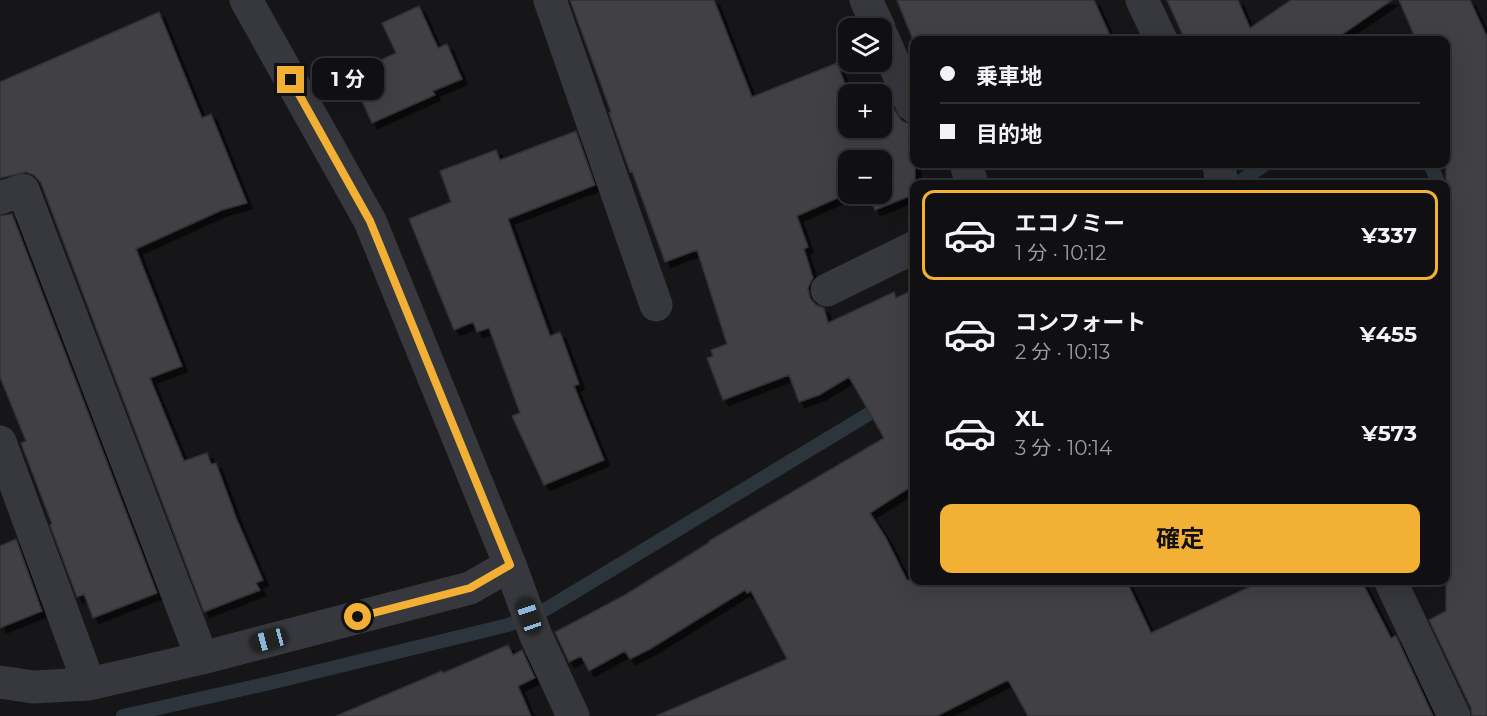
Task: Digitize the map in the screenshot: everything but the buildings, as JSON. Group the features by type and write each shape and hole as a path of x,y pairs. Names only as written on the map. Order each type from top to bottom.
{"street":[{"path":"246,0 370,221 510,565 536,636 573,716"},
{"path":"550,0 656,305"},
{"path":"866,0 874,18"},
{"path":"1142,0 1159,36"},
{"path":"892,59 910,100"},
{"path":"0,198 23,189 202,658"},
{"path":"827,290 910,249"},
{"path":"0,442 89,684"},
{"path":"0,682 33,687 89,684 202,658 470,588 510,565"},
{"path":"1392,585 1454,716"}],"waterway":[{"path":"1242,180 1260,168"},
{"path":"1432,168 1437,180"},
{"path":"123,716 508,625 548,608 910,389"}],"route":[{"path":"291,80 370,221 510,565 470,588 358,617"}]}
